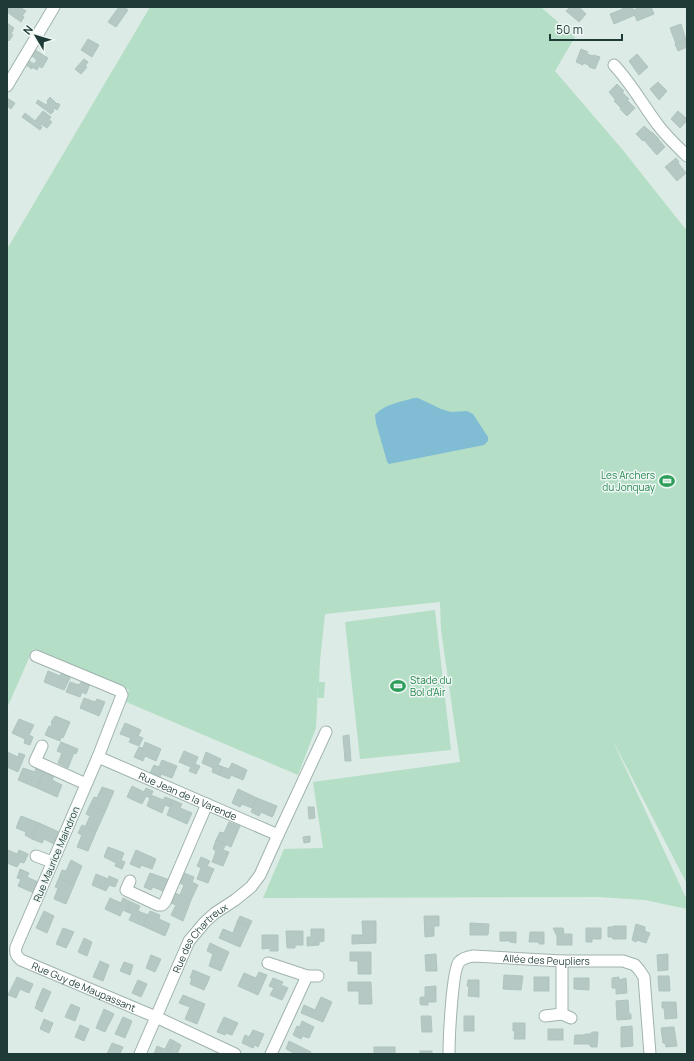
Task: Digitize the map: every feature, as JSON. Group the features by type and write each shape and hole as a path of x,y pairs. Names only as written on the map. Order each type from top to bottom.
{"street":[{"path":"7,86 54,7"},
{"path":"614,65 624,75 658,126 687,156"},
{"name":"Rue Maurice Maindron","path":"15,952 52,862 98,757 122,695 120,691 36,656"},
{"name":"Rue des Chartreux","path":"140,1054 189,941 201,926 215,913 251,887 260,875 326,732"},
{"path":"42,746 35,761 86,784"},
{"name":"Rue Jean de la Varende","path":"98,757 278,835"},
{"path":"130,881 126,890 158,905 162,905 166,902 207,804"},
{"path":"36,856 52,862"},
{"name":"Rue Guy de Maupassant","path":"15,952 21,960 156,1017 235,1054"},
{"name":"Allée des Peupliers","path":"449,1054 450,1024 458,963 465,957 473,956 562,961 623,961 635,966 640,970 644,978 650,1054"},
{"path":"545,1016 566,1016 562,961"},
{"path":"268,963 312,976 271,1054"}],"green space":[{"path":"150,7 536,7 542,8 575,37 555,71 622,149 687,231 687,884 611,737 687,900 687,909 645,900 598,897 263,898 284,849 323,848 313,782 460,762 441,630 440,602 325,614 319,682 325,682 324,698 318,698 318,686 316,728 298,775 124,701 129,690 33,649 7,708 7,249"},
{"name":"Stade du Bol d'Air","path":"435,610 451,750 360,759 345,622"}],"water":[{"path":"418,398 451,412 467,411 473,414 488,437 488,441 484,445 389,464 387,462 375,415 383,408"}],"building":[{"path":"7,7 20,7 26,11 22,16 24,17 21,22 7,12"},
{"path":"119,7 124,7 128,10 116,27 108,22"},
{"path":"570,7 579,7 586,14 579,22 566,11"},
{"path":"632,7 635,15 614,24 610,14 623,9 622,8"},
{"path":"642,7 651,7 654,14 637,21 633,10"},
{"path":"7,23 14,28 11,34 13,35 9,41 7,39"},
{"path":"681,24 686,40 676,44 670,28"},
{"path":"88,39 99,45 92,57 81,50"},
{"path":"687,39 687,47 678,51 675,44"},
{"path":"581,49 588,52 587,54 600,57 595,69 589,67 589,65 583,63 583,65 576,62"},
{"path":"35,50 48,58 42,68 39,66 37,70 26,65 29,61 34,64 37,60 32,56"},
{"path":"637,54 648,67 639,75 629,61"},
{"path":"84,59 88,62 85,66 87,67 81,74 75,69"},
{"path":"658,82 667,91 659,100 650,89"},
{"path":"617,84 624,91 615,99 609,92"},
{"path":"622,92 629,99 621,108 614,101"},
{"path":"50,97 60,105 57,110 54,108 54,111 51,114 36,103 38,100 46,105"},
{"path":"7,98 15,103 11,109 7,106"},
{"path":"628,101 635,108 627,116 620,109"},
{"path":"43,111 51,117 49,120 52,122 47,128 41,124 40,125 42,127 40,130 22,117 25,113 35,121"},
{"path":"678,111 687,119 687,121 680,128 671,119"},
{"path":"644,126 651,132 643,141 636,134"},
{"path":"652,132 659,139 650,147 644,140"},
{"path":"658,139 665,147 657,155 650,147"},
{"path":"676,158 686,173 677,181 665,167"},
{"path":"48,671 60,676 62,672 71,676 64,690 44,682"},
{"path":"82,681 90,684 86,694 82,692 80,697 66,692 70,682 79,685"},
{"path":"84,698 95,702 97,699 105,702 99,716 80,708"},
{"path":"55,716 70,722 63,738 61,737 60,741 45,735 49,726 51,727 51,722"},
{"path":"19,719 34,725 29,735 33,737 30,745 24,743 25,739 12,733"},
{"path":"125,723 141,730 138,736 143,738 139,746 129,742 131,738 120,734"},
{"path":"349,735 351,761 345,761 343,736"},
{"path":"61,742 78,749 76,754 74,753 68,768 58,763 62,753 57,751"},
{"path":"145,742 161,749 156,761 145,756 143,761 134,757 139,747 143,748"},
{"path":"184,751 198,757 195,764 200,766 196,774 189,771 191,767 179,762"},
{"path":"7,752 18,757 19,753 25,755 18,772 7,767"},
{"path":"206,752 221,759 218,765 223,767 219,775 212,772 213,768 202,763"},
{"path":"162,760 177,766 172,778 161,774 160,777 150,773 154,765 159,767"},
{"path":"232,763 247,770 243,780 231,775 229,779 219,775 223,767 229,769"},
{"path":"23,768 35,772 36,768 44,772 37,788 18,780"},
{"path":"44,772 54,776 52,780 62,785 57,797 37,788"},
{"path":"132,786 144,792 146,788 153,791 150,798 146,796 142,804 127,797"},
{"path":"102,787 114,791 105,812 90,805 94,797 97,798"},
{"path":"238,789 257,798 252,808 242,804 240,807 232,803"},
{"path":"151,795 163,800 165,797 173,800 170,807 165,805 162,813 147,806"},
{"path":"257,798 277,806 272,817 261,812 259,816 251,812"},
{"path":"173,800 182,804 180,808 192,813 187,824 167,815"},
{"path":"90,805 105,812 96,832 85,827 90,816 86,814"},
{"path":"308,807 314,807 315,818 309,819"},
{"path":"21,816 39,823 32,839 25,835 26,832 16,828"},
{"path":"229,822 240,826 231,847 216,840 220,832 224,833"},
{"path":"39,823 59,832 54,844 44,839 42,843 32,839"},
{"path":"82,825 96,832 88,851 77,847 82,835 78,833"},
{"path":"310,836 310,842 304,843 303,837"},
{"path":"216,840 226,844 223,850 229,852 223,866 212,862 216,851 213,849"},
{"path":"108,847 124,853 121,860 125,862 122,869 115,866 116,863 104,857"},
{"path":"8,850 17,854 19,850 28,854 24,863 20,862 17,867 7,863"},
{"path":"136,850 156,859 152,869 141,865 140,868 130,864"},
{"path":"201,857 210,861 207,866 214,869 208,883 197,879 201,868 197,866"},
{"path":"71,860 82,866 74,885 59,878 62,870 66,871"},
{"path":"20,869 29,873 27,877 38,882 34,893 18,886 21,879 17,878"},
{"path":"150,873 170,880 165,892 153,887 151,890 144,887"},
{"path":"184,873 194,877 192,882 198,885 191,900 180,895 184,885 180,883"},
{"path":"96,874 108,879 109,876 118,880 115,887 109,885 106,891 92,885"},
{"path":"59,878 74,885 66,904 54,899 58,888 55,887"},
{"path":"175,893 191,900 183,921 171,915 176,905 171,903"},
{"path":"110,898 121,903 123,898 131,902 127,912 123,910 120,916 105,909"},
{"path":"131,902 140,906 138,911 148,915 143,926 129,920 132,914 127,912"},
{"path":"44,911 54,916 47,933 36,928"},
{"path":"150,911 160,915 159,919 170,924 165,936 143,926"},
{"path":"240,916 252,921 249,927 237,922"},
{"path":"424,916 439,916 439,926 434,926 434,936 425,937"},
{"path":"362,921 376,921 376,943 352,944 352,935 363,935"},
{"path":"237,922 249,927 240,947 219,938 223,929 233,933"},
{"path":"470,923 489,924 488,935 470,935"},
{"path":"636,924 645,927 645,931 635,928"},
{"path":"626,926 626,939 613,939 612,937 608,937 608,927"},
{"path":"63,928 74,932 66,948 56,944"},
{"path":"553,928 563,928 564,933 562,934 572,934 572,945 557,945 557,936"},
{"path":"586,928 601,928 601,939 592,939 592,942 586,942"},
{"path":"635,928 650,933 646,943 632,940"},
{"path":"311,929 324,929 324,941 319,942 319,945 307,946 307,937 311,937"},
{"path":"286,931 303,931 303,945 295,945 295,948 287,948"},
{"path":"500,932 516,932 516,943 510,941 500,941"},
{"path":"530,932 544,932 544,944 539,944 539,942 529,942"},
{"path":"262,935 278,935 278,951 270,951 270,948 262,949"},
{"path":"84,938 92,942 87,956 78,952"},
{"path":"210,943 229,952 221,971 209,966 213,954 207,951"},
{"path":"350,952 371,952 371,974 358,974 358,961 350,961"},
{"path":"436,954 437,971 426,971 425,955"},
{"path":"668,954 668,970 658,971 657,955"},
{"path":"151,955 161,959 155,972 146,968"},
{"path":"100,961 109,965 103,981 93,977"},
{"path":"124,962 133,965 130,975 120,971"},
{"path":"193,970 210,977 204,990 190,984 192,978 190,978"},
{"path":"259,972 267,975 258,995 238,986 244,973 256,978"},
{"path":"504,975 523,976 521,990 503,989"},
{"path":"658,976 669,976 670,991 659,991"},
{"path":"17,977 33,984 29,993 20,989 16,998 8,995"},
{"path":"534,977 549,977 549,991 534,991"},
{"path":"619,977 619,980 626,978 627,993 616,994 616,988 612,988 612,978"},
{"path":"273,978 283,982 281,985 288,988 282,1000 270,995 274,988 269,986"},
{"path":"574,978 589,978 589,990 574,989"},
{"path":"138,980 147,984 141,997 132,993"},
{"path":"468,980 479,980 479,997 468,996"},
{"path":"348,982 371,982 372,1004 359,1004 359,991 348,991"},
{"path":"436,986 436,1002 428,1002 428,1005 420,1004 420,998 425,997 425,987"},
{"path":"43,988 51,992 42,1012 35,1008"},
{"path":"183,995 205,1004 197,1024 185,1019 190,1007 179,1003"},
{"path":"321,997 332,1002 323,1022 301,1013 304,1005 315,1010"},
{"path":"628,1000 631,1019 617,1020 616,1001"},
{"path":"662,1002 676,1002 677,1018 665,1019"},
{"path":"71,1004 80,1008 75,1021 65,1017"},
{"path":"104,1009 114,1014 105,1032 96,1028"},
{"path":"421,1016 431,1016 432,1032 422,1032"},
{"path":"464,1016 474,1016 474,1031 464,1031"},
{"path":"123,1017 132,1021 125,1038 115,1034"},
{"path":"224,1017 238,1023 232,1035 226,1033 225,1035 217,1032"},
{"path":"44,1019 53,1023 49,1033 40,1029"},
{"path":"302,1021 314,1027 309,1038 302,1036 301,1039 293,1035 297,1026 300,1027"},
{"path":"513,1023 525,1023 525,1039 514,1039 515,1031 513,1031"},
{"path":"80,1025 89,1029 84,1041 75,1037"},
{"path":"632,1026 633,1046 621,1047 621,1027"},
{"path":"674,1027 677,1046 666,1047 665,1043 663,1043 661,1028"},
{"path":"548,1029 563,1029 563,1040 548,1040"},
{"path":"253,1030 264,1034 258,1047 255,1045 253,1048 242,1043 245,1035 249,1037"},
{"path":"592,1032 598,1032 597,1047 591,1047 589,1044 574,1044 575,1035 585,1035"},
{"path":"170,1039 174,1041 169,1051 165,1049"},
{"path":"174,1041 181,1045 177,1054 154,1054 157,1046 169,1051"},
{"path":"289,1041 311,1052 310,1054 296,1054 286,1049"},
{"path":"112,1043 123,1047 120,1054 107,1054"},
{"path":"374,1047 395,1047 395,1054 374,1054"},
{"path":"420,1051 432,1051 432,1054 420,1054"}],"place":[{"name":"Les Archers du Jonquay","path":"667,481"},
{"name":"Stade du Bol d'Air","path":"398,686"}]}
